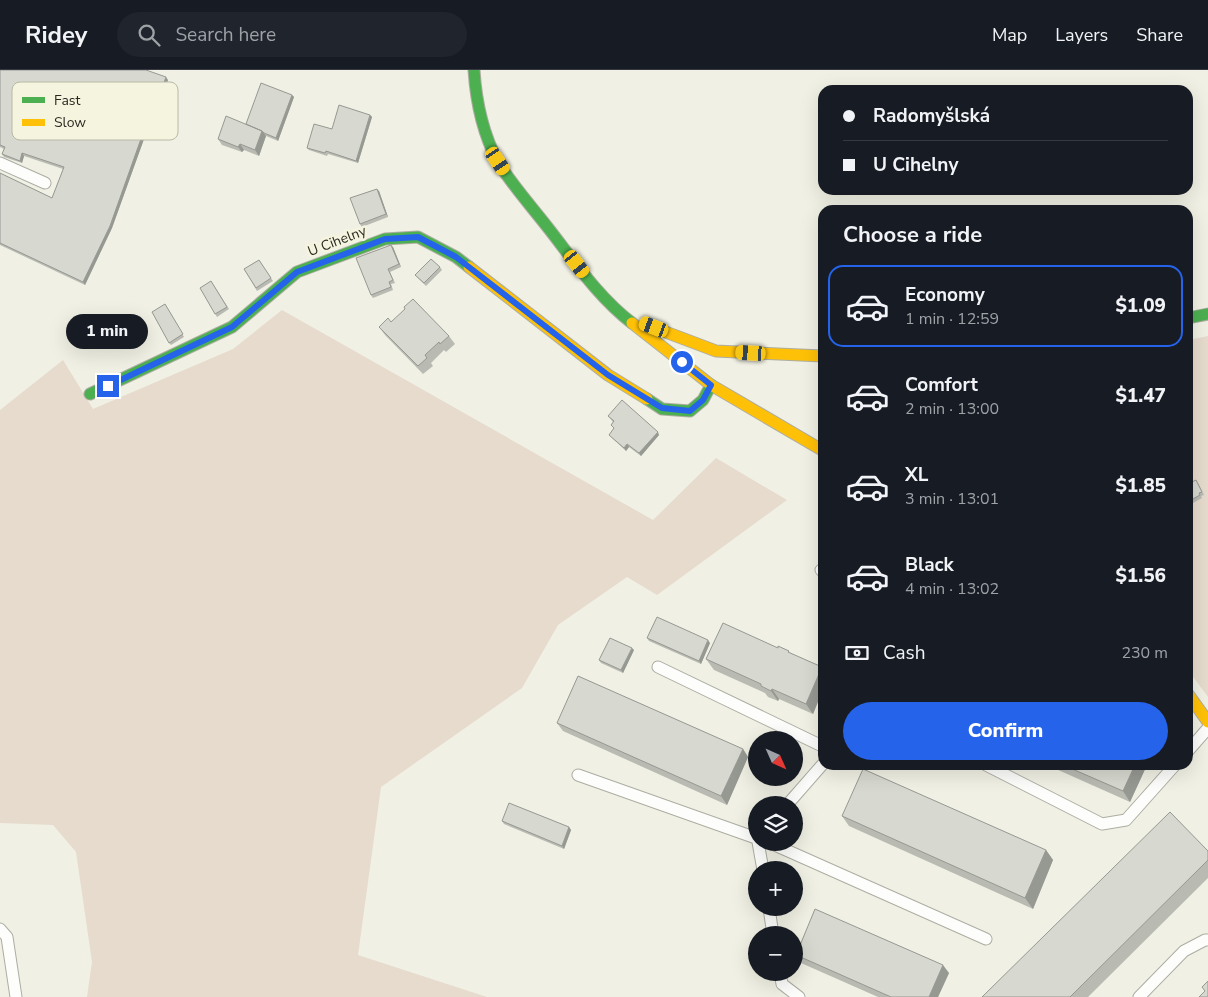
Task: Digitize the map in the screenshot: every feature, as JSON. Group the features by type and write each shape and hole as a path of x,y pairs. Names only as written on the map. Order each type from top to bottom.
{"street":[{"path":"474,70 476,95 484,127 498,161 588,279 622,316 711,385 818,448"},
{"name":"U Cihelny","path":"90,394 232,327 297,272 385,239 418,237 456,257 608,375 662,408 690,411 703,400 711,385"},
{"path":"1193,317 1208,314"},
{"path":"622,316 712,358 818,356"},
{"path":"711,385 712,358"},
{"path":"1193,701 1208,722"}],"lane":[{"path":"0,163 45,183"},
{"path":"658,667 818,744"},
{"path":"1193,745 1208,728"},
{"path":"795,796 818,770"},
{"path":"996,770 1102,824 1126,820 1171,770"},
{"path":"578,774 748,835"},
{"path":"788,851 986,939"},
{"path":"0,929 7,937 16,997"},
{"path":"1139,997 1184,951 1208,940"},
{"path":"782,981 782,984 799,997"}],"shaded area":[{"path":"282,310 653,520 716,458 787,500 657,595 627,577 558,625 522,688 381,787 358,955 487,997 87,997 92,962 76,852 53,825 0,823 0,410 63,360 93,409 233,349"},
{"path":"1208,336 1208,697 1193,677 1193,339"}],"building":[{"path":"0,70 146,70 166,77 164,82 12,82 12,140 141,140 110,226 83,282 0,243 0,173 52,198 64,167 22,153 20,161 2,154 5,147 0,145"},
{"path":"261,83 292,95 276,138 246,124"},
{"path":"339,105 370,115 356,161 326,151 325,153 307,148 314,124 332,129"},
{"path":"226,116 262,131 255,150 240,144 238,147 218,139"},
{"path":"377,189 386,214 360,224 350,198"},
{"path":"391,245 399,264 388,269 393,280 389,282 391,287 371,295 356,258"},
{"path":"431,259 440,267 424,283 415,275"},
{"path":"259,260 271,278 256,288 244,269"},
{"path":"211,281 227,307 215,314 200,288"},
{"path":"413,299 449,336 440,344 439,342 425,355 427,358 418,366 379,327 388,318 391,322"},
{"path":"165,304 183,334 169,343 152,312"},
{"path":"622,400 658,432 639,453 627,444 624,448 609,435 614,428 611,425 614,421 608,416"},
{"path":"1196,480 1202,492 1193,499 1193,482"},
{"path":"657,617 708,640 699,661 647,638"},
{"path":"723,623 818,665 818,676 806,704 772,689 771,691 761,686 761,684 706,659"},
{"path":"610,638 632,648 621,670 599,660"},
{"path":"578,676 743,749 721,796 557,723"},
{"path":"863,770 865,770 1046,850 1025,898 842,816"},
{"path":"1075,770 1133,770 1123,791"},
{"path":"509,803 569,827 562,846 502,821"},
{"path":"1170,812 1208,851 1208,860 1070,997 982,997"},
{"path":"815,909 943,965 929,997 891,997 803,958 803,938"},
{"path":"1208,981 1208,997 1199,997 1205,991 1202,987"}],"traffic: fast":[{"path":"474,70 476,94 481,117 488,140 498,162 587,279 632,323"},
{"path":"90,394 232,327 297,272 385,239 418,237 456,257 469,267"},
{"path":"1193,317 1208,314"},
{"path":"647,399 662,409 690,411 703,400 711,385"}],"traffic: slow":[{"path":"469,267 608,375 647,399"},
{"path":"632,323 711,385 818,448"},
{"path":"647,325 716,351 818,356"},
{"path":"1193,701 1208,722"}],"route":[{"path":"108,386 232,327 297,272 385,239 418,237 456,257 608,375 662,408 690,411 703,400 711,385 682,362"}]}
